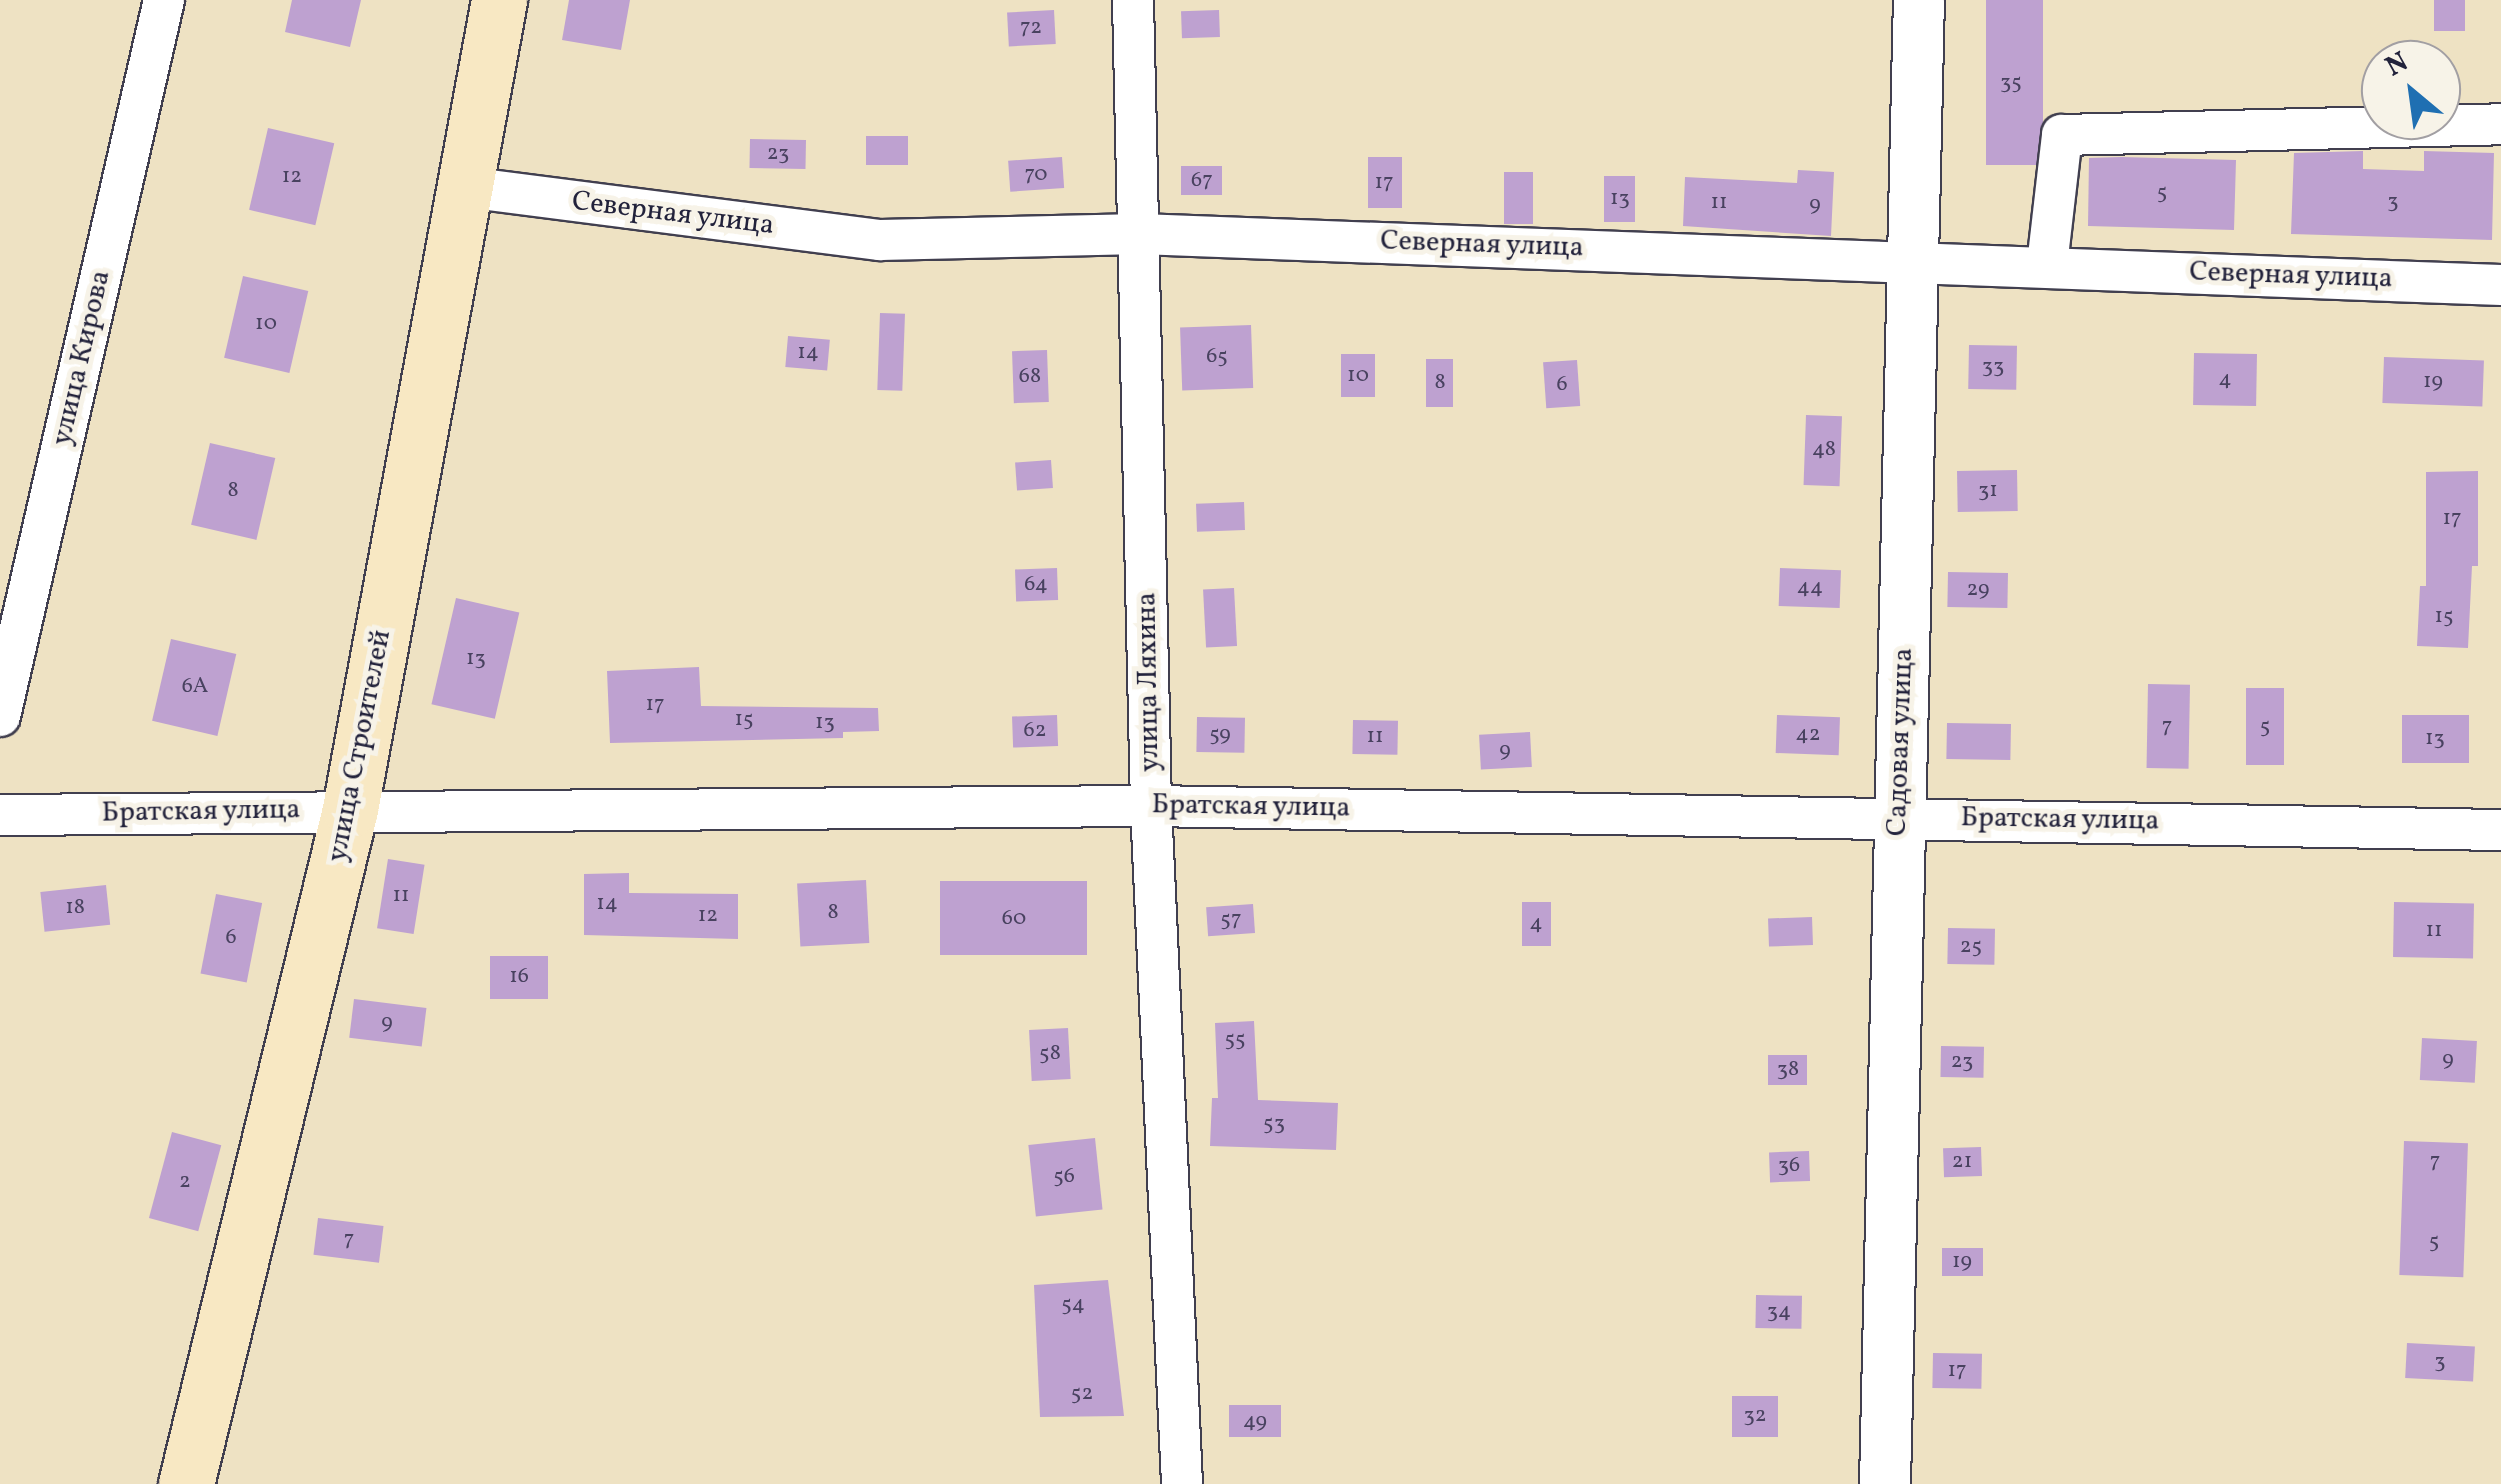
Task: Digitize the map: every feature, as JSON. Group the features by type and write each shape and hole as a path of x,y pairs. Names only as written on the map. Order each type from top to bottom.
{"main road":[{"name":"улица Строителей","path":"186,1484 350,809 500,0"}],"street":[{"name":"улица Кирова","path":"0,716 164,0"},
{"name":"улица Ляхина","path":"1133,0 1151,806 1182,1484"},
{"name":"Садовая улица","path":"1884,1484 1919,0"},
{"path":"2047,265 2062,136 2501,124"},
{"name":"Северная улица","path":"465,187 880,240 1140,234 1914,260 2501,285"},
{"name":"Братская улица","path":"0,815 350,809 1151,806 1898,816 2501,830"}],"building":[{"path":"292,0 361,0 350,47 285,32"},
{"path":"569,0 630,0 621,50 562,40"},
{"path":"1986,0 2043,0 2043,165 1986,165"},
{"path":"2434,0 2465,0 2465,31 2434,31"},
{"path":"1054,10 1056,44 1009,46 1007,12"},
{"path":"1219,10 1220,37 1182,38 1181,11"},
{"path":"268,128 334,143 315,225 249,210"},
{"path":"866,136 908,136 908,165 866,165"},
{"path":"750,139 806,140 805,169 749,168"},
{"path":"2363,151 2363,169 2424,171 2424,151 2494,153 2492,240 2291,234 2294,153"},
{"path":"1062,157 1064,188 1010,192 1008,161"},
{"path":"1368,157 1402,157 1402,208 1368,208"},
{"path":"2089,158 2236,160 2234,230 2088,226"},
{"path":"1181,166 1222,166 1222,195 1181,195"},
{"path":"1798,170 1834,172 1831,236 1683,226 1685,177 1797,183"},
{"path":"1504,172 1533,172 1533,224 1504,224"},
{"path":"1604,176 1635,176 1635,222 1604,222"},
{"path":"243,276 308,291 289,373 224,358"},
{"path":"880,313 905,314 902,391 877,390"},
{"path":"1251,325 1253,388 1182,390 1180,327"},
{"path":"788,336 830,340 827,371 785,367"},
{"path":"1969,345 2017,346 2016,390 1968,389"},
{"path":"1047,350 1049,402 1014,403 1012,351"},
{"path":"2194,353 2257,354 2256,406 2193,405"},
{"path":"1341,354 1375,354 1375,397 1341,397"},
{"path":"2384,357 2484,360 2482,406 2382,403"},
{"path":"1426,359 1453,359 1453,407 1426,407"},
{"path":"1577,360 1580,406 1546,408 1543,362"},
{"path":"1806,415 1842,416 1840,486 1804,485"},
{"path":"210,443 275,458 256,540 191,525"},
{"path":"1051,460 1053,488 1017,490 1015,463"},
{"path":"2017,470 2018,511 1958,512 1957,471"},
{"path":"2478,471 2478,566 2472,566 2468,648 2417,646 2420,586 2426,586 2426,472"},
{"path":"1244,502 1245,530 1197,532 1196,504"},
{"path":"1057,568 1058,600 1016,601 1015,569"},
{"path":"1780,568 1841,570 1840,608 1779,606"},
{"path":"1948,572 2008,573 2007,608 1947,607"},
{"path":"1234,588 1237,646 1206,648 1203,590"},
{"path":"456,598 519,613 495,719 431,704"},
{"path":"171,639 236,654 217,736 152,721"},
{"path":"699,667 701,706 878,708 879,731 843,732 843,738 610,743 607,671"},
{"path":"2148,684 2190,685 2189,769 2147,768"},
{"path":"2246,688 2284,688 2284,765 2246,765"},
{"path":"1057,715 1058,746 1013,748 1012,717"},
{"path":"1777,715 1840,717 1839,755 1776,753"},
{"path":"2402,715 2469,715 2469,763 2402,763"},
{"path":"1197,717 1245,718 1244,753 1196,752"},
{"path":"1353,720 1398,721 1397,755 1352,754"},
{"path":"1947,723 2011,724 2010,760 1946,759"},
{"path":"1530,732 1532,767 1481,770 1479,735"},
{"path":"388,859 425,865 414,934 377,928"},
{"path":"629,873 629,893 738,894 738,939 584,935 584,874"},
{"path":"866,880 869,943 800,947 797,884"},
{"path":"940,881 1087,881 1087,955 940,955"},
{"path":"106,885 110,925 45,932 40,892"},
{"path":"216,894 262,903 247,982 201,974"},
{"path":"1522,902 1551,902 1551,946 1522,946"},
{"path":"2394,902 2474,903 2473,958 2393,957"},
{"path":"1253,904 1255,933 1208,936 1206,907"},
{"path":"1812,917 1813,945 1769,947 1768,919"},
{"path":"1948,928 1995,929 1994,965 1947,964"},
{"path":"490,956 548,956 548,999 490,999"},
{"path":"354,999 426,1008 422,1047 349,1038"},
{"path":"1254,1021 1258,1100 1338,1103 1336,1150 1210,1146 1212,1098 1218,1098 1215,1023"},
{"path":"1068,1028 1071,1079 1032,1081 1029,1030"},
{"path":"2422,1038 2477,1041 2475,1083 2420,1080"},
{"path":"1941,1046 1984,1047 1983,1078 1940,1077"},
{"path":"1768,1055 1807,1055 1807,1085 1768,1085"},
{"path":"172,1132 221,1145 198,1231 149,1218"},
{"path":"1095,1138 1103,1210 1036,1217 1028,1145"},
{"path":"2404,1141 2468,1143 2463,1277 2399,1275"},
{"path":"1981,1147 1982,1176 1944,1177 1943,1148"},
{"path":"1809,1151 1810,1181 1770,1182 1769,1152"},
{"path":"318,1218 384,1226 379,1263 313,1255"},
{"path":"1942,1248 1983,1248 1983,1276 1942,1276"},
{"path":"1108,1280 1124,1416 1040,1417 1034,1285"},
{"path":"1756,1295 1802,1296 1801,1329 1755,1328"},
{"path":"2407,1343 2475,1347 2473,1382 2405,1378"},
{"path":"1933,1353 1982,1354 1981,1389 1932,1388"},
{"path":"1732,1396 1778,1396 1778,1437 1732,1437"},
{"path":"1229,1405 1281,1405 1281,1437 1229,1437"}]}
